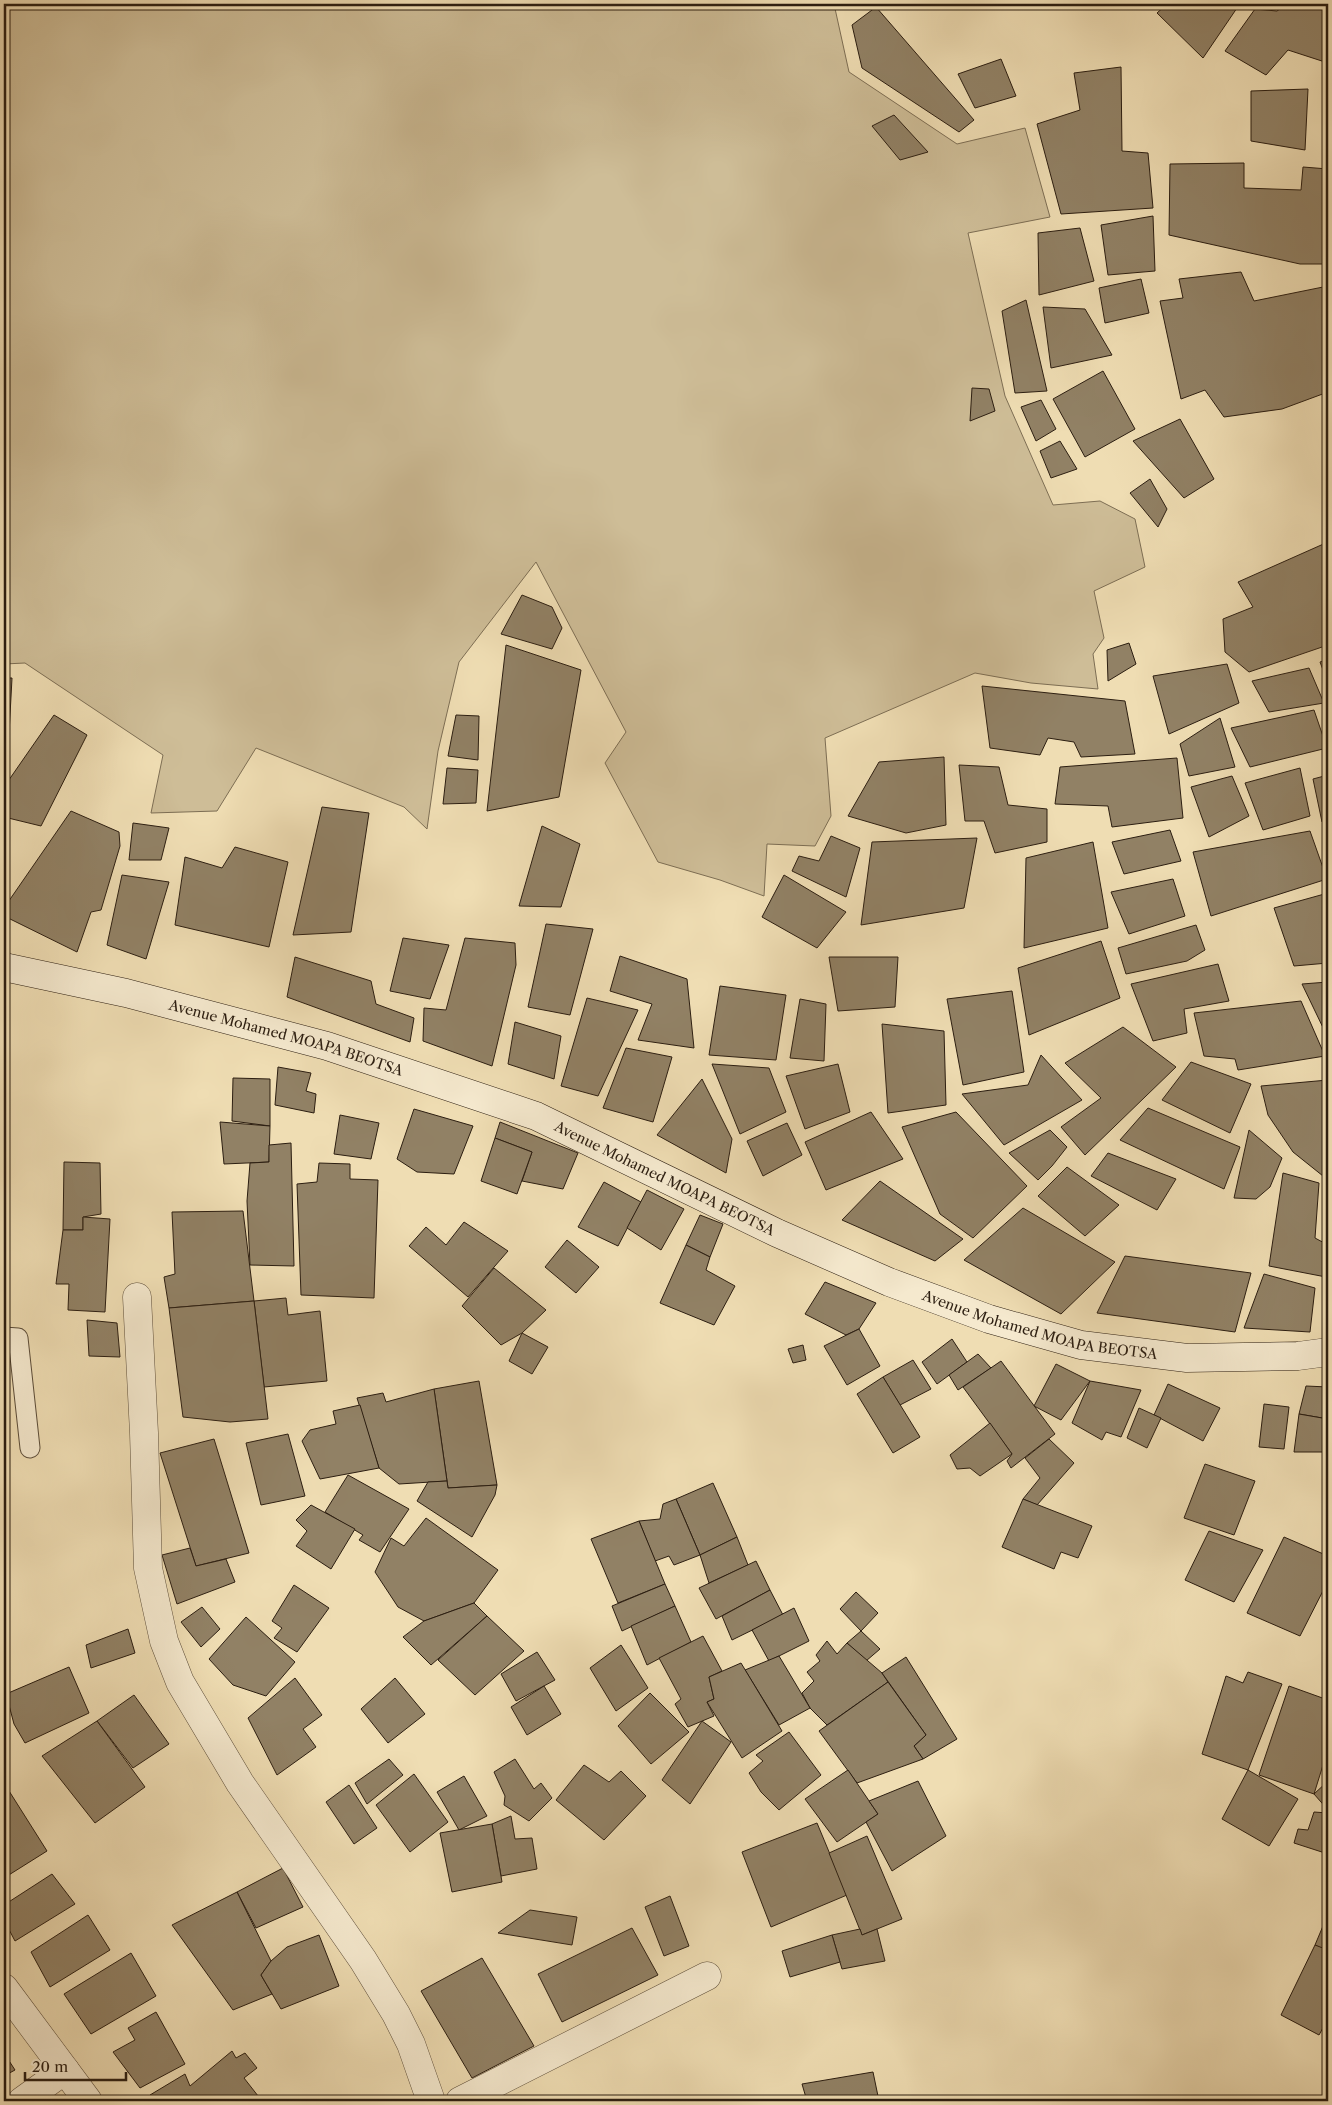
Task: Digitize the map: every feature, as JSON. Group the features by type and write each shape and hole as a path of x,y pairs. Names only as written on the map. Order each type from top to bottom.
{"main road":[{"name":"Avenue Mohamed MOAPA BEOTSA","path":"4,967 126,993 327,1046 536,1116 777,1233 889,1282 989,1319 1082,1344 1187,1358 1298,1356 1328,1352"},
{"path":"137,1297 148,1568 164,1641 180,1682 240,1784 363,1960 396,2014 411,2044 431,2101"},
{"path":"460,2101 707,1976"},
{"path":"4,1988 88,2101"},
{"path":"22,2101 65,2070"}],"lane":[{"path":"4,1337 18,1338 30,1448"}],"shaded area":[{"path":"4,4 834,4 849,72 957,144 1025,128 1050,217 968,233 1005,396 1053,505 1100,501 1135,519 1145,567 1094,591 1104,638 1093,654 1098,689 1031,683 975,673 825,738 831,816 815,846 767,844 764,896 720,880 658,862 605,763 626,732 536,562 459,662 438,751 427,829 404,807 256,748 217,811 151,813 163,755 25,663 4,664"}],"building":[{"path":"1167,4 1231,4 1237,8 1203,58 1157,13"},
{"path":"1287,4 1312,4 1328,13 1328,63 1288,50 1266,75 1225,51 1255,9 1277,11"},
{"path":"876,7 974,120 959,132 862,68 852,25"},
{"path":"1001,59 1016,96 975,108 958,74"},
{"path":"1121,67 1122,151 1148,153 1153,208 1061,214 1037,124 1080,110 1074,73"},
{"path":"1308,89 1305,150 1251,141 1251,91"},
{"path":"894,115 928,152 900,160 872,126"},
{"path":"1244,163 1244,188 1301,190 1303,167 1328,169 1328,264 1300,264 1169,235 1170,164"},
{"path":"1153,216 1155,271 1108,275 1101,225"},
{"path":"1080,228 1094,281 1039,295 1038,233"},
{"path":"1241,272 1254,301 1328,286 1328,392 1282,409 1224,417 1205,390 1181,399 1160,301 1183,298 1179,279"},
{"path":"1141,279 1149,313 1105,323 1099,288"},
{"path":"1026,300 1047,391 1015,393 1002,311"},
{"path":"1043,307 1085,309 1112,355 1051,368"},
{"path":"1103,371 1135,429 1085,457 1053,399"},
{"path":"972,388 989,389 995,411 970,421"},
{"path":"1041,400 1056,429 1036,441 1021,407"},
{"path":"1180,419 1214,479 1184,498 1133,441"},
{"path":"1060,441 1077,469 1051,478 1040,451"},
{"path":"1150,479 1167,509 1158,527 1130,493"},
{"path":"1328,542 1328,645 1249,672 1225,652 1223,619 1253,607 1238,582"},
{"path":"522,595 552,607 562,628 552,649 501,634"},
{"path":"1129,643 1136,664 1108,681 1107,650"},
{"path":"506,645 581,670 559,797 487,811"},
{"path":"1328,659 1328,683 1320,662"},
{"path":"1227,664 1239,703 1169,734 1153,676"},
{"path":"1309,668 1324,703 1269,712 1252,681"},
{"path":"4,678 12,678 9,734 4,733"},
{"path":"982,686 1125,701 1135,754 1081,757 1074,742 1048,738 1040,755 990,748"},
{"path":"1314,710 1327,748 1250,767 1231,728"},
{"path":"54,715 87,735 41,826 4,817 4,787"},
{"path":"456,715 479,716 478,760 448,756"},
{"path":"1220,718 1235,767 1189,776 1180,744"},
{"path":"944,757 946,825 906,833 848,816 879,762"},
{"path":"1177,758 1183,818 1112,827 1108,806 1055,804 1060,767"},
{"path":"959,765 999,767 1008,805 1047,809 1047,842 995,853 984,821 965,821"},
{"path":"447,768 478,770 476,803 443,804"},
{"path":"1300,768 1310,816 1263,830 1245,783"},
{"path":"1328,775 1328,822 1322,822 1313,779"},
{"path":"1232,776 1249,816 1209,837 1191,787"},
{"path":"322,807 369,813 351,932 293,935"},
{"path":"71,811 119,832 120,846 101,910 91,912 77,952 4,916 4,908"},
{"path":"133,823 169,828 161,860 129,860"},
{"path":"542,826 580,844 561,907 519,906"},
{"path":"1170,830 1181,861 1124,874 1112,842"},
{"path":"1310,831 1327,879 1211,916 1193,852"},
{"path":"831,836 860,848 846,897 792,871 799,856 819,861"},
{"path":"977,838 964,908 861,925 872,842"},
{"path":"1093,842 1108,928 1024,948 1026,858"},
{"path":"235,847 288,862 269,947 175,925 185,857 222,868"},
{"path":"122,875 169,882 146,959 107,945"},
{"path":"784,875 846,912 817,948 762,917"},
{"path":"1173,879 1185,916 1129,934 1111,892"},
{"path":"1328,893 1328,963 1294,966 1274,908"},
{"path":"546,924 593,929 570,1015 528,1007"},
{"path":"1196,925 1205,950 1187,961 1126,974 1118,948"},
{"path":"403,938 449,945 430,999 390,991"},
{"path":"465,938 515,943 516,965 492,1066 423,1041 424,1008 446,1010"},
{"path":"1101,941 1120,998 1029,1035 1018,968"},
{"path":"620,956 687,979 694,1048 638,1040 652,1004 610,991"},
{"path":"295,957 371,981 376,1004 414,1018 410,1042 287,997"},
{"path":"829,957 898,957 895,1007 838,1011"},
{"path":"1218,964 1229,1001 1184,1009 1187,1033 1153,1041 1131,984"},
{"path":"1328,982 1328,1038 1302,984"},
{"path":"720,986 786,995 776,1060 709,1055"},
{"path":"1012,991 1024,1072 963,1085 947,999"},
{"path":"587,998 638,1010 598,1096 561,1086"},
{"path":"800,999 826,1004 824,1061 790,1058"},
{"path":"1301,1001 1325,1056 1238,1070 1235,1059 1204,1056 1194,1013"},
{"path":"515,1022 561,1036 554,1079 508,1064"},
{"path":"882,1024 944,1031 946,1105 888,1113"},
{"path":"1123,1027 1176,1067 1085,1155 1061,1127 1101,1098 1065,1063"},
{"path":"626,1048 672,1057 653,1122 603,1108"},
{"path":"1041,1055 1082,1100 1004,1145 962,1094 1028,1085"},
{"path":"1191,1062 1251,1084 1230,1133 1162,1100"},
{"path":"712,1064 769,1068 786,1112 740,1134"},
{"path":"838,1064 850,1112 805,1129 786,1076"},
{"path":"278,1067 311,1073 306,1091 316,1094 314,1113 275,1105"},
{"path":"233,1078 270,1079 270,1126 232,1121"},
{"path":"702,1079 732,1139 726,1173 657,1135"},
{"path":"1328,1080 1328,1180 1293,1152 1268,1115 1261,1086"},
{"path":"1148,1108 1240,1147 1224,1189 1120,1140"},
{"path":"414,1109 473,1126 454,1174 417,1172 397,1159"},
{"path":"871,1112 903,1159 826,1190 805,1142"},
{"path":"956,1112 1027,1186 973,1238 940,1214 902,1127"},
{"path":"340,1115 379,1123 371,1159 334,1154"},
{"path":"220,1122 270,1126 269,1162 224,1164"},
{"path":"500,1122 578,1153 563,1189 522,1181 532,1152 495,1138"},
{"path":"787,1123 802,1155 763,1176 747,1141"},
{"path":"1050,1130 1067,1147 1038,1180 1009,1153"},
{"path":"1249,1130 1282,1158 1270,1187 1256,1199 1234,1198"},
{"path":"495,1138 532,1152 517,1194 481,1181"},
{"path":"291,1143 294,1266 250,1265 247,1201 250,1163 269,1162 269,1145"},
{"path":"1108,1153 1176,1179 1157,1210 1091,1176"},
{"path":"64,1162 100,1163 101,1214 83,1217 83,1230 63,1230"},
{"path":"319,1163 350,1164 350,1179 378,1180 374,1298 301,1295 297,1184 317,1182"},
{"path":"1067,1167 1119,1205 1085,1236 1038,1196"},
{"path":"1283,1173 1319,1183 1315,1238 1328,1245 1328,1271 1326,1277 1269,1266"},
{"path":"880,1181 963,1239 935,1261 842,1220"},
{"path":"604,1182 641,1202 618,1246 578,1227"},
{"path":"647,1190 684,1209 661,1250 627,1228"},
{"path":"1023,1208 1115,1262 1061,1314 964,1260"},
{"path":"243,1211 254,1301 169,1308 164,1277 175,1274 172,1212"},
{"path":"700,1215 723,1224 710,1257 686,1245"},
{"path":"83,1217 110,1219 105,1312 68,1310 69,1284 56,1284 63,1230 83,1230"},
{"path":"464,1222 508,1251 468,1297 409,1246 426,1227 446,1245"},
{"path":"567,1240 599,1267 576,1293 545,1267"},
{"path":"686,1245 710,1257 706,1270 735,1286 714,1325 660,1303"},
{"path":"1125,1256 1251,1273 1235,1332 1097,1313"},
{"path":"494,1268 546,1310 522,1333 501,1345 462,1306"},
{"path":"1264,1274 1315,1288 1310,1332 1244,1328"},
{"path":"825,1282 876,1303 859,1329 846,1335 805,1314"},
{"path":"286,1298 288,1315 320,1311 327,1381 264,1387 254,1301"},
{"path":"254,1301 268,1419 230,1422 183,1417 169,1308"},
{"path":"87,1320 117,1323 120,1357 89,1356"},
{"path":"859,1329 880,1366 847,1385 824,1346"},
{"path":"522,1333 548,1347 532,1374 509,1361"},
{"path":"952,1339 967,1362 937,1384 922,1362"},
{"path":"803,1345 806,1360 793,1363 788,1349"},
{"path":"978,1354 991,1368 958,1390 949,1375"},
{"path":"913,1360 931,1389 900,1405 883,1377"},
{"path":"1001,1361 1055,1434 1011,1468 1007,1461 1012,1454 963,1387"},
{"path":"1056,1364 1090,1381 1061,1420 1034,1406"},
{"path":"883,1377 920,1437 893,1453 857,1394"},
{"path":"479,1381 497,1485 448,1488 434,1389"},
{"path":"1090,1381 1141,1390 1121,1437 1106,1432 1102,1440 1072,1423"},
{"path":"1168,1384 1220,1408 1203,1441 1154,1415"},
{"path":"1306,1386 1328,1387 1328,1419 1299,1414"},
{"path":"434,1389 447,1481 399,1484 379,1468 357,1398 383,1393 386,1402"},
{"path":"1264,1404 1289,1407 1284,1449 1259,1447"},
{"path":"360,1405 379,1468 320,1479 302,1441 310,1430 336,1424 333,1411"},
{"path":"1139,1408 1161,1418 1147,1448 1127,1438"},
{"path":"1299,1414 1328,1419 1328,1452 1294,1452"},
{"path":"990,1423 1012,1454 980,1476 970,1468 957,1469 950,1455"},
{"path":"288,1434 305,1496 261,1505 246,1443"},
{"path":"214,1439 249,1553 196,1566 160,1453"},
{"path":"1049,1439 1074,1463 1037,1505 1023,1499 1040,1478 1025,1458"},
{"path":"1205,1464 1255,1481 1234,1535 1184,1518"},
{"path":"348,1475 409,1509 380,1552 359,1540 363,1535 325,1512"},
{"path":"447,1481 448,1488 497,1485 495,1495 472,1537 417,1501 428,1482"},
{"path":"713,1483 737,1537 700,1555 676,1499"},
{"path":"676,1499 700,1555 674,1565 669,1556 655,1561 639,1521 660,1519 663,1504"},
{"path":"1023,1499 1092,1526 1078,1558 1061,1552 1054,1569 1002,1547"},
{"path":"311,1505 355,1529 331,1569 296,1546 307,1531 296,1520"},
{"path":"426,1518 498,1570 474,1603 424,1621 398,1607 375,1572 391,1538 404,1546"},
{"path":"639,1521 665,1584 618,1603 591,1539"},
{"path":"1209,1531 1263,1550 1234,1602 1185,1580"},
{"path":"737,1537 748,1565 709,1583 700,1555"},
{"path":"1284,1537 1328,1556 1328,1581 1300,1636 1247,1613"},
{"path":"190,1548 196,1566 226,1559 235,1582 177,1604 162,1555"},
{"path":"756,1561 770,1590 716,1619 699,1588"},
{"path":"665,1584 675,1606 622,1631 612,1606"},
{"path":"294,1585 329,1608 297,1652 274,1638 282,1628 272,1621"},
{"path":"770,1590 783,1615 732,1640 722,1616"},
{"path":"856,1592 878,1613 861,1631 840,1609"},
{"path":"474,1603 487,1616 431,1665 403,1637 424,1621"},
{"path":"675,1606 691,1642 647,1665 631,1626"},
{"path":"202,1607 220,1629 201,1647 181,1622"},
{"path":"794,1608 809,1641 769,1661 752,1630"},
{"path":"487,1616 524,1651 475,1695 438,1660"},
{"path":"246,1617 295,1662 266,1696 233,1685 209,1659"},
{"path":"128,1629 135,1653 91,1668 86,1645"},
{"path":"861,1631 880,1649 866,1661 847,1643"},
{"path":"703,1636 722,1671 709,1677 714,1699 707,1702 714,1716 688,1727 675,1704 681,1699 659,1658"},
{"path":"827,1641 837,1654 847,1643 882,1673 888,1682 827,1725 810,1708 802,1693 814,1681 807,1672 820,1661 816,1655"},
{"path":"621,1645 648,1688 616,1711 590,1668"},
{"path":"537,1652 555,1680 516,1701 501,1674"},
{"path":"779,1656 810,1708 779,1725 745,1670"},
{"path":"906,1657 957,1739 923,1759 914,1746 926,1735 882,1673"},
{"path":"741,1663 782,1731 742,1758 707,1702 714,1699 709,1677"},
{"path":"69,1667 89,1713 25,1743 14,1724 6,1694"},
{"path":"1248,1672 1282,1684 1248,1770 1202,1754 1226,1676 1243,1683"},
{"path":"295,1678 322,1715 303,1729 316,1747 277,1775 248,1718"},
{"path":"395,1678 425,1714 388,1743 361,1709"},
{"path":"888,1682 926,1735 914,1746 923,1759 857,1783 819,1731"},
{"path":"544,1686 561,1714 527,1735 511,1707"},
{"path":"1289,1686 1328,1700 1328,1749 1314,1794 1259,1775"},
{"path":"650,1693 689,1732 651,1764 618,1726"},
{"path":"134,1695 169,1744 133,1768 97,1721"},
{"path":"97,1721 145,1787 95,1823 42,1756"},
{"path":"702,1721 731,1742 690,1804 662,1780"},
{"path":"789,1732 821,1775 779,1810 761,1792 749,1773 763,1761 756,1755"},
{"path":"389,1759 403,1775 367,1804 355,1783"},
{"path":"515,1759 534,1789 541,1783 552,1798 529,1821 504,1805 505,1796 494,1772"},
{"path":"584,1765 609,1782 621,1771 646,1796 604,1840 556,1800"},
{"path":"848,1770 878,1814 837,1842 805,1799"},
{"path":"1248,1770 1298,1799 1269,1846 1222,1819"},
{"path":"414,1774 448,1822 410,1852 376,1805"},
{"path":"464,1776 487,1816 459,1830 437,1792"},
{"path":"918,1781 946,1836 892,1871 866,1822 878,1814 869,1801"},
{"path":"1328,1781 1328,1810 1314,1794"},
{"path":"4,1783 47,1851 4,1878"},
{"path":"349,1785 377,1828 354,1844 326,1802"},
{"path":"1314,1812 1328,1813 1328,1854 1294,1843 1298,1829 1308,1830"},
{"path":"511,1816 515,1839 532,1838 537,1869 501,1876 492,1824"},
{"path":"817,1823 847,1895 771,1927 742,1852"},
{"path":"492,1824 502,1882 452,1892 440,1833"},
{"path":"867,1836 902,1919 862,1935 829,1853"},
{"path":"283,1868 303,1907 256,1928 237,1892"},
{"path":"52,1874 75,1904 15,1941 4,1920 4,1905"},
{"path":"237,1892 271,1961 261,1975 272,1994 233,2010 172,1925"},
{"path":"670,1896 689,1946 664,1956 645,1907"},
{"path":"530,1910 577,1917 572,1945 498,1933"},
{"path":"1328,1914 1328,1952 1315,1945"},
{"path":"88,1915 110,1950 50,1987 31,1952"},
{"path":"632,1928 658,1975 562,2022 538,1974"},
{"path":"860,1929 862,1935 877,1929 885,1961 842,1969 832,1935"},
{"path":"319,1935 339,1986 281,2009 261,1975 271,1961 287,1947"},
{"path":"832,1935 840,1962 790,1977 782,1951"},
{"path":"1315,1945 1328,1950 1328,2019 1319,2035 1281,2015"},
{"path":"131,1953 156,1996 91,2034 64,1994"},
{"path":"482,1958 534,2046 472,2078 421,1991"},
{"path":"156,2012 185,2064 140,2088 113,2052 135,2040 128,2028"},
{"path":"232,2051 236,2058 245,2053 257,2068 244,2078 262,2101 154,2101 150,2095 185,2074 190,2086"},
{"path":"4,2053 15,2070 4,2076"},
{"path":"873,2072 879,2101 807,2101 802,2084"}]}
